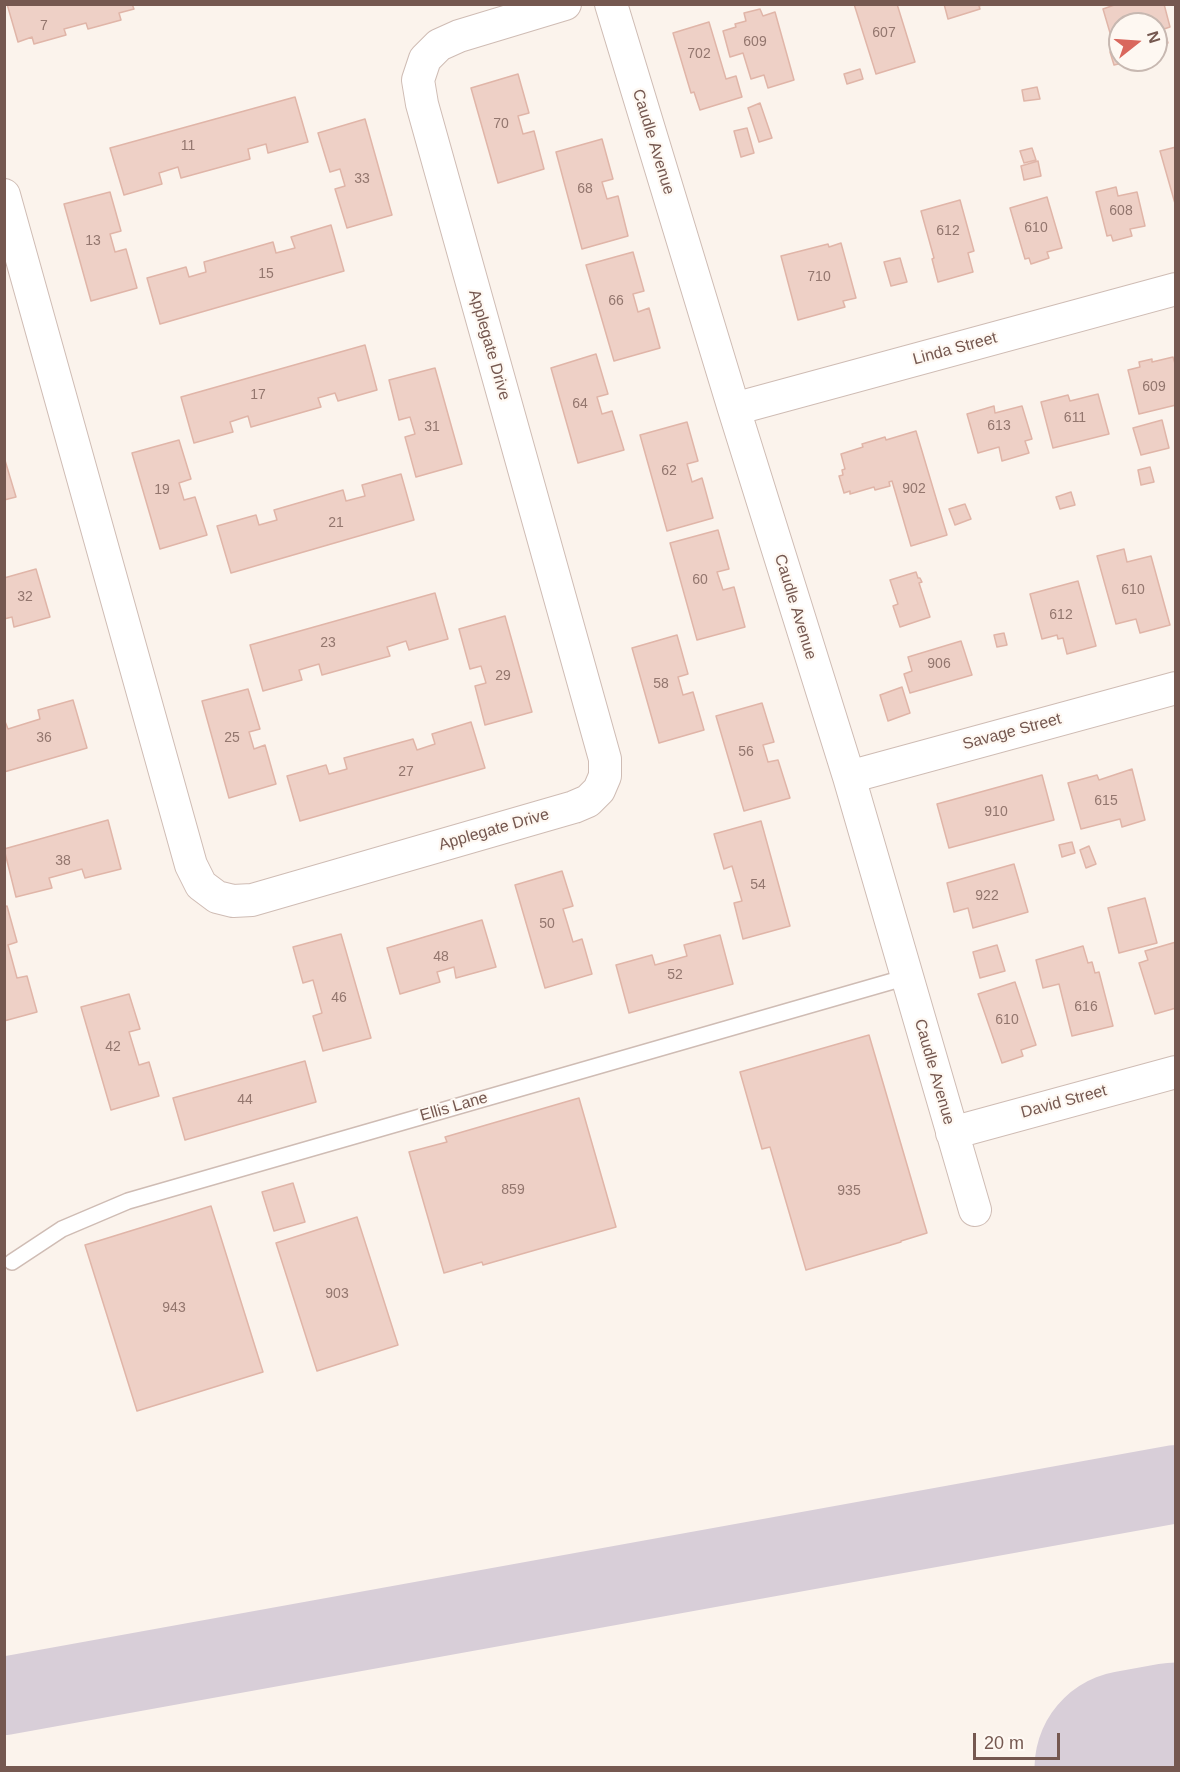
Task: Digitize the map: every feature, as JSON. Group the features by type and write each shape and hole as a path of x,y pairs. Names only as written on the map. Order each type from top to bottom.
{"street":[{"name":"Applegate Drive","path":"4,195 191,865 201,885 217,897 233,901 252,900 574,807 588,801 600,790 605,776 605,759 428,127 418,80 424,59 439,45 459,36 565,4"},
{"name":"Caudle Avenue","path":"611,4 734,410 849,777 975,1210"},
{"name":"Linda Street","path":"734,410 1176,289"},
{"name":"Savage Street","path":"849,777 1176,688"},
{"name":"David Street","path":"952,1133 1176,1072"}],"lane":[{"name":"Ellis Lane","path":"12,1262 62,1229 128,1202 907,977"}],"building":[{"path":"7,4 132,4 134,9 119,13 121,20 88,29 86,23 64,29 66,35 34,44 32,37 18,42"},
{"path":"854,4 897,4 915,62 876,74"},
{"path":"944,4 985,4 979,6 980,9 948,19"},
{"path":"1117,4 1164,4 1166,12 1108,12 1108,26 1103,9"},
{"path":"760,9 763,16 775,12 794,80 768,88 764,75 751,79 743,53 730,57 723,31 746,21 744,13"},
{"path":"709,22 726,79 736,76 742,97 700,110 694,92 691,93 673,33"},
{"path":"860,69 863,79 847,84 844,74"},
{"path":"518,74 529,113 518,116 523,134 534,131 544,169 498,183 471,88"},
{"path":"1037,87 1040,99 1024,101 1022,90"},
{"path":"295,97 308,142 268,153 266,144 248,149 250,159 181,178 178,167 159,173 162,184 124,195 110,148"},
{"path":"760,103 772,138 759,142 748,108"},
{"path":"365,119 392,215 347,228 335,189 345,186 340,169 330,172 318,133"},
{"path":"747,128 754,153 741,157 734,131"},
{"path":"602,139 613,179 602,182 607,199 618,196 628,236 582,249 556,152"},
{"path":"1176,147 1176,207 1160,151"},
{"path":"1032,148 1036,160 1024,163 1020,151"},
{"path":"1038,161 1041,176 1024,180 1021,166"},
{"path":"1116,187 1118,196 1137,192 1145,226 1130,229 1132,236 1113,241 1111,235 1107,236 1096,192"},
{"path":"110,192 121,231 110,234 115,252 126,249 137,288 91,301 64,204"},
{"path":"1047,197 1062,248 1047,252 1049,258 1031,264 1029,258 1025,259 1010,208"},
{"path":"960,200 974,251 968,253 973,272 938,282 921,211"},
{"path":"331,225 344,271 160,324 147,278 186,267 189,277 206,272 204,262 273,242 276,253 295,248 291,237"},
{"path":"841,243 856,298 843,301 845,307 798,320 781,256"},
{"path":"633,252 644,291 633,294 638,312 649,308 660,348 614,361 586,265"},
{"path":"900,258 907,282 891,286 884,262"},
{"path":"365,345 377,390 338,401 335,393 318,398 321,407 251,427 248,416 230,422 233,432 194,443 181,397"},
{"path":"596,354 608,394 597,397 602,414 612,411 624,450 578,463 551,368"},
{"path":"1173,357 1176,367 1176,405 1139,414 1128,370 1140,367 1139,362 1152,359 1152,362"},
{"path":"435,368 462,464 416,477 405,437 415,434 410,417 399,420 389,380"},
{"path":"1098,394 1109,434 1053,448 1041,402 1068,395 1070,401"},
{"path":"994,406 995,413 1022,406 1032,439 1025,441 1029,453 1002,461 999,447 978,453 967,414"},
{"path":"1162,420 1169,448 1141,455 1133,428"},
{"path":"687,422 698,461 687,464 692,482 702,478 713,518 667,531 640,435"},
{"path":"916,431 947,535 911,546 892,481 889,482 890,486 875,490 874,487 850,494 850,491 844,493 839,476 843,475 842,470 845,469 841,454 863,447 862,444"},
{"path":"179,440 191,479 179,483 184,500 195,497 207,535 160,549 132,453"},
{"path":"4,457 16,497 4,500"},
{"path":"1150,467 1154,482 1141,485 1138,470"},
{"path":"401,474 414,520 231,573 217,526 256,515 259,525 277,520 274,510 343,490 346,501 365,496 362,485"},
{"path":"1071,492 1075,505 1060,509 1056,497"},
{"path":"965,504 971,519 955,525 949,509"},
{"path":"718,530 729,569 717,572 723,590 734,587 745,627 697,640 670,543"},
{"path":"1124,549 1127,562 1151,556 1170,625 1140,633 1136,619 1116,624 1097,556"},
{"path":"36,569 50,617 14,627 12,617 4,619 4,578"},
{"path":"916,572 922,582 919,583 930,617 900,627 893,606 898,604 890,580"},
{"path":"1078,581 1096,646 1067,654 1063,638 1058,639 1057,635 1042,639 1030,594"},
{"path":"435,593 448,639 409,650 406,641 387,647 390,656 322,675 319,664 299,670 302,680 263,691 250,645"},
{"path":"505,616 532,712 485,725 475,686 486,683 481,666 470,669 459,629"},
{"path":"1004,633 1007,645 997,647 994,635"},
{"path":"677,635 688,674 678,677 683,695 693,692 704,730 659,743 632,648"},
{"path":"961,641 972,675 910,693 904,674 912,671 908,657"},
{"path":"902,687 910,713 888,721 880,695"},
{"path":"248,689 260,729 249,732 254,749 265,745 276,784 229,798 202,701"},
{"path":"73,700 87,748 4,772 4,719 8,729 40,719 38,710"},
{"path":"762,703 774,742 763,745 768,762 778,760 790,798 744,811 716,716"},
{"path":"471,722 485,768 300,821 287,776 326,765 329,774 347,769 344,758 413,739 417,750 435,744 432,734"},
{"path":"1132,769 1145,820 1122,827 1120,819 1081,829 1068,783 1097,775 1099,780"},
{"path":"1042,775 1054,820 949,848 937,804"},
{"path":"108,820 121,869 85,878 82,869 49,878 52,888 16,897 4,849"},
{"path":"761,821 790,926 743,939 734,903 742,901 732,866 724,869 714,834"},
{"path":"1072,842 1075,853 1062,857 1059,845"},
{"path":"1089,846 1096,864 1086,868 1080,850"},
{"path":"1014,864 1028,912 973,928 968,908 954,912 947,883"},
{"path":"562,871 573,906 563,909 573,942 582,939 592,974 545,988 515,885"},
{"path":"1145,898 1157,943 1119,953 1108,908"},
{"path":"7,906 17,942 8,945 17,978 27,976 37,1012 4,1021 4,907"},
{"path":"482,920 496,967 456,978 454,967 437,972 440,982 400,994 387,948"},
{"path":"341,934 371,1038 323,1051 313,1016 322,1013 313,980 303,983 293,947"},
{"path":"720,935 733,984 629,1013 616,965 652,955 655,965 687,956 684,945"},
{"path":"1176,942 1176,1008 1155,1014 1139,963 1148,960 1145,951"},
{"path":"997,945 1005,971 980,978 973,952"},
{"path":"1083,946 1088,963 1092,962 1095,973 1099,972 1113,1026 1072,1036 1059,984 1043,988 1036,960"},
{"path":"1015,982 1036,1045 1021,1050 1023,1056 1002,1063 978,994"},
{"path":"129,994 140,1029 129,1032 139,1065 149,1062 159,1096 111,1110 81,1007"},
{"path":"869,1035 927,1233 806,1270 770,1147 762,1149 740,1072"},
{"path":"305,1061 316,1102 185,1140 173,1098"},
{"path":"579,1098 616,1227 483,1265 482,1262 444,1273 409,1152 447,1142 445,1137"},
{"path":"293,1183 305,1222 274,1231 262,1192"},
{"path":"211,1206 263,1372 137,1411 85,1245"},
{"path":"357,1217 398,1345 317,1371 276,1243"}],"taxiway":[{"path":"4,1696 1176,1484"}],"runway":[{"path":"1132,1768 1176,1760"}]}
